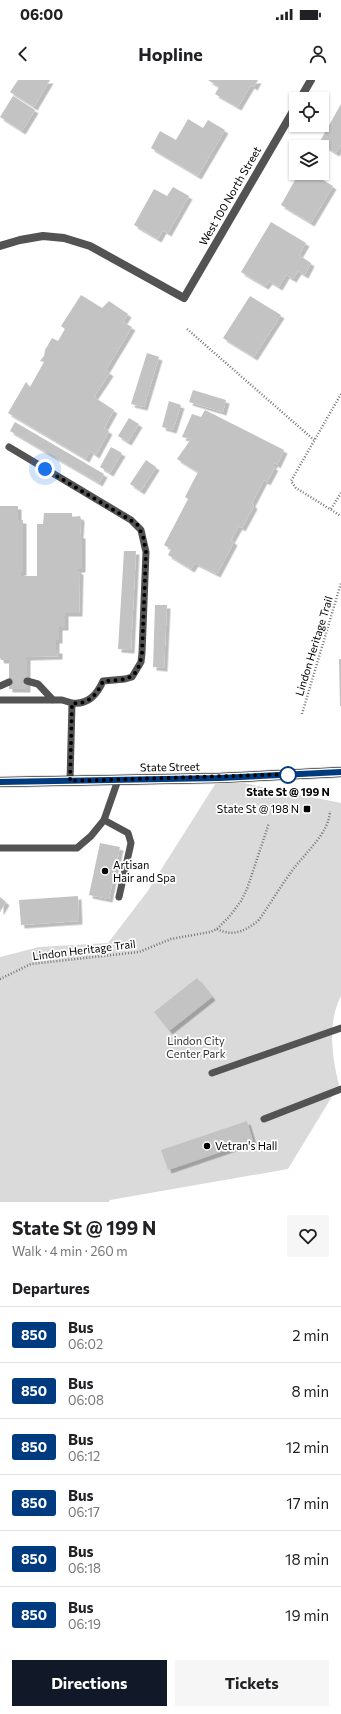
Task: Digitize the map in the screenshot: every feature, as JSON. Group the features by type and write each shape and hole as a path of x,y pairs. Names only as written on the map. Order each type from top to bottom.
{"main road":[{"name":"State Street","path":"0,782 219,778 341,772"}],"street":[{"path":"304,92 311,80"},
{"name":"West 100 North Street","path":"0,246 20,240 42,236 64,238 90,246 184,298 289,118"}],"lane":[{"path":"0,700 62,700 72,703 82,703 89,700 98,691 103,681 125,679 132,676 141,662 147,567 144,540 141,530 131,520 8,447"},
{"path":"27,680 38,684 53,700"},
{"path":"0,686 9,682"},
{"path":"70,781 72,703"},
{"path":"0,848 77,848 91,836 104,820 118,780"},
{"path":"104,820 128,834 131,843 119,897"},
{"path":"212,1073 341,1028"},
{"path":"264,1119 341,1089"}],"path":[{"path":"187,329 314,440"},
{"path":"341,394 291,481 292,485 296,488 341,516"},
{"path":"331,509 341,493"},
{"name":"Lindon Heritage Trail","path":"302,714 341,583"},
{"path":"268,823 247,889 241,901 229,917 217,929 225,933 237,933 250,928 258,922 300,859 323,831 330,818 330,811"},
{"name":"Lindon Heritage Trail","path":"0,979 31,964 139,952 171,939 210,932 217,929"}],"green space":[{"name":"Lindon City Center Park","path":"219,778 341,803 341,996 332,1028 334,1063 339,1085 288,1169 110,1200 109,1202 0,1202 0,957 39,947 108,943 147,892"}],"building":[{"path":"18,80 50,80 34,107 10,92"},
{"path":"208,80 258,80 254,87 251,85 238,107 215,94 219,87"},
{"path":"13,96 35,110 22,131 0,117"},
{"path":"341,104 341,145 336,153 329,149 329,140 321,140 325,132 329,132 329,125"},
{"path":"188,119 203,128 208,120 225,130 198,176 151,148 160,131 176,140"},
{"path":"295,180 323,180 333,186 311,223 281,205"},
{"path":"173,187 189,196 168,233 163,230 158,239 134,225 154,189 167,196"},
{"path":"271,222 306,243 299,255 311,263 305,275 298,271 293,279 286,275 279,287 269,281 265,286 241,272"},
{"path":"81,295 102,308 109,301 128,314 123,322 132,327 106,370 110,373 94,397 114,410 104,428 109,431 96,455 90,451 86,459 8,413 26,382 30,387 44,362 40,361 44,356 45,350 52,338 58,341 65,329 61,326"},
{"path":"250,296 281,315 254,357 223,338"},
{"path":"147,353 159,357 144,407 131,404"},
{"path":"193,390 226,400 223,412 189,402"},
{"path":"169,401 181,405 173,430 162,427"},
{"path":"205,410 284,450 277,465 275,463 272,466 275,467 267,482 264,480 252,503 254,506 242,528 239,526 231,540 234,542 217,574 195,563 191,569 168,555 171,549 164,545 188,499 185,497 198,472 177,459 191,439 182,437 192,414 201,417"},
{"path":"129,418 139,424 128,442 118,436"},
{"path":"15,422 104,474 99,483 10,431"},
{"path":"111,447 122,453 110,473 100,467"},
{"path":"146,460 156,467 141,491 130,484"},
{"path":"0,506 18,506 18,520 23,520 23,572 21,572 21,576 37,576 37,524 43,524 44,513 72,513 72,517 80,516 81,519 80,535 82,535 82,569 78,569 78,571 80,571 79,613 65,613 65,627 59,627 59,640 56,640 56,650 59,650 59,656 27,657 27,689 9,689 9,660 1,660 0,658"},
{"path":"124,551 136,551 131,650 118,649"},
{"path":"155,605 167,605 164,668 153,667"},
{"path":"339,659 341,659 341,706 340,706"},
{"name":"Artisan Hair and Spa","path":"100,843 120,847 109,899 89,895"},
{"path":"78,896 79,921 21,925 19,900"},
{"path":"0,897 6,902 0,912"},
{"path":"197,978 212,997 169,1031 154,1012"},
{"name":"Vetran's Hall","path":"247,1121 253,1141 168,1170 161,1150"}],"bus line":[{"name":"850","path":"0,782 219,778 341,772"}],"place":[{"name":"State St @ 199 N","path":"288,775"},
{"name":"State St @ 198 N","path":"307,809"},
{"name":"Artisan Hair and Spa","path":"105,871"},
{"name":"Vetran's Hall","path":"207,1146"}],"route":[{"path":"45,469 137,524 143,536 146,552 147,567 141,662 132,676 125,679 103,681 101,687 89,700 77,704 72,703 70,781 219,778 295,774 288,775"}]}
